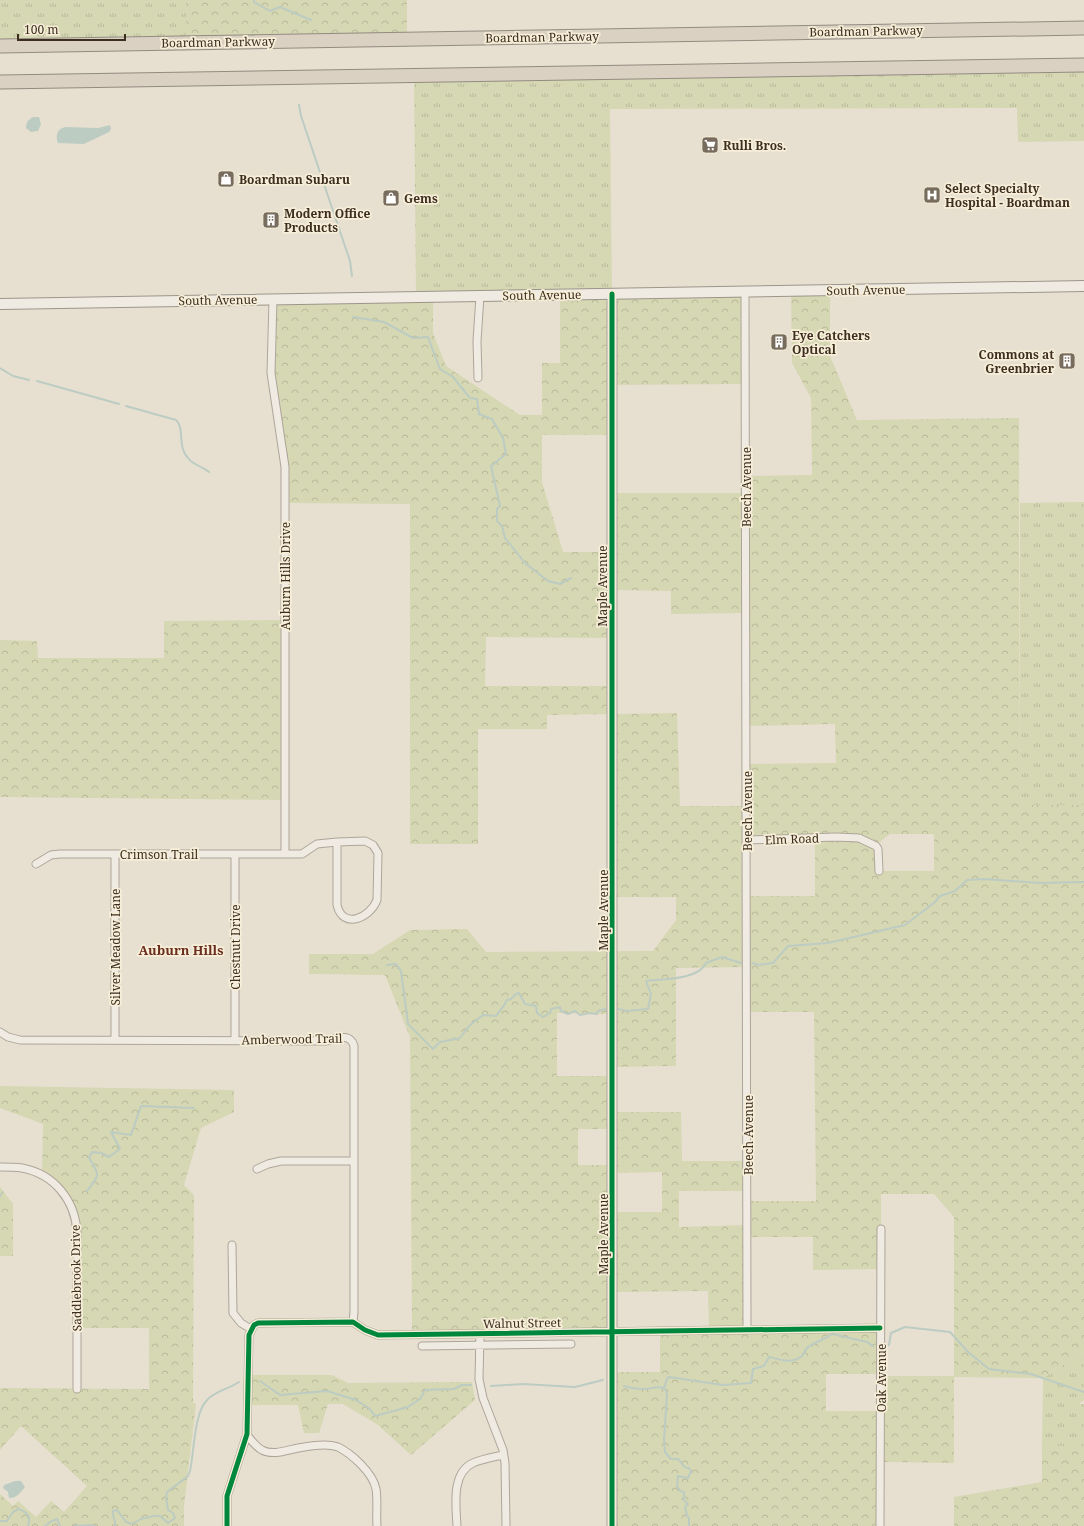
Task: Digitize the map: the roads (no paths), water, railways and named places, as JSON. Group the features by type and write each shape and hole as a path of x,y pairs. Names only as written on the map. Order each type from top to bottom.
{"highway":[{"name":"Boardman Parkway","path":"0,46 1084,28"},
{"path":"0,82 1084,65"}],"main road":[{"name":"South Avenue","path":"0,304 1084,286"}],"street":[{"name":"Beech Avenue","path":"745,292 747,1330"},
{"name":"Maple Avenue","path":"612,294 612,1526"},
{"path":"478,378 477,341 480,296"},
{"name":"Auburn Hills Drive","path":"273,299 271,373 285,466 286,854"},
{"name":"Elm Road","path":"747,840 836,837 859,838 876,846 878,849 879,871"},
{"name":"Crimson Trail","path":"36,864 51,855 60,854 302,854 317,844 338,842 365,841 373,845 376,849 378,858 377,900 370,912 360,917 350,919 345,918 340,914 338,909 336,894 338,842"},
{"name":"Silver Meadow Lane","path":"115,854 115,1040"},
{"name":"Chestnut Drive","path":"235,854 235,1040"},
{"name":"Amberwood Trail","path":"0,1032 8,1037 20,1040 326,1041 345,1037 352,1041 354,1046 353,1322"},
{"path":"257,1169 268,1164 281,1161 354,1161"},
{"name":"Saddlebrook Drive","path":"0,1167 22,1168 42,1175 61,1190 73,1209 77,1232 77,1389"},
{"name":"Oak Avenue","path":"880,1526 881,1229"},
{"path":"232,1245 233,1313 241,1323 251,1329"},
{"path":"227,1526 227,1496 247,1435 249,1410 249,1335 254,1324 262,1322 353,1322"},
{"name":"Walnut Street","path":"353,1322 365,1330 378,1335 880,1328"},
{"path":"480,1334 479,1379 484,1398 498,1436 505,1463 506,1526"},
{"path":"422,1346 571,1344"},
{"path":"247,1435 262,1451 277,1453 321,1445 337,1447 352,1457 372,1478 376,1489 377,1526"},
{"path":"457,1526 457,1485 462,1471 472,1463 503,1454"}],"waterway":[{"path":"254,0 254,2 270,11 280,7 311,20"},
{"path":"299,105 301,116 350,261 352,276"},
{"path":"353,317 384,322 413,338 428,337 440,369 453,377 470,398 477,399 479,414 492,419 503,438 506,454 491,466 500,506 497,509 497,521 502,526 505,538 525,563 548,581 560,584 571,578"},
{"path":"0,368 13,376 29,380"},
{"path":"37,381 119,404"},
{"path":"126,406 176,420 179,423 185,454 190,460 209,472"},
{"path":"752,963 759,965 773,963 788,946 828,943 905,925 935,902 940,896 955,891 967,880 984,879 1040,883 1084,882"},
{"path":"618,1009 627,1011 648,1009 651,994 646,981 688,976 702,969 706,963 722,957 741,963"},
{"path":"387,965 396,964 401,971 408,1024 433,1049 440,1042 460,1038 469,1026 483,1015 496,1016 507,1000 519,993 525,1004 536,1006 537,1013 543,1017 550,1013 551,1009 560,1007 561,1011 568,1014 575,1011 580,1015 589,1013 597,1014 598,1011 605,1009"},
{"path":"87,1191 97,1175 97,1172 89,1158 92,1152 101,1153 109,1157 120,1149 111,1132 131,1135 141,1106 194,1108"},
{"path":"885,1346 889,1345 891,1333 905,1327 950,1332 968,1352 989,1369 1031,1374 1084,1392"},
{"path":"663,1388 669,1377 723,1385 751,1383 753,1369 764,1366 769,1357 786,1361 794,1360 802,1356 806,1349 810,1346 832,1334 867,1342 873,1346"},
{"path":"491,1386 523,1384 575,1387 603,1380"},
{"path":"260,1381 280,1395 327,1391 356,1400 370,1409 375,1416 408,1407 420,1399 425,1390 454,1389 462,1385 471,1385"},
{"path":"115,1526 113,1511 117,1510 126,1522 132,1524 141,1519 154,1516 160,1516 168,1523 175,1518 173,1513 168,1510 166,1498 167,1492 188,1476 199,1414 210,1397 239,1382"},
{"path":"624,1386 641,1389 659,1387 666,1390 667,1395 664,1439 665,1452 671,1459 678,1459 691,1471 688,1478 678,1476 677,1486 680,1491 684,1492 684,1500 688,1504 685,1507 689,1518 689,1526"},
{"path":"0,1521 7,1521 13,1512 19,1509 28,1515 28,1526"},
{"path":"45,1526 57,1519 60,1526"},
{"path":"74,1526 95,1526"}],"place":[{"name":"Rulli Bros.","path":"710,145"},
{"name":"Boardman Subaru","path":"226,179"},
{"name":"Select Specialty Hospital - Boardman","path":"932,195"},
{"name":"Gems","path":"391,198"},
{"name":"Modern Office Products","path":"271,220"},
{"name":"Eye Catchers Optical","path":"779,342"},
{"name":"Commons at Greenbrier","path":"1067,361"}],"district":[{"name":"Auburn Hills","path":"181,950"}]}
